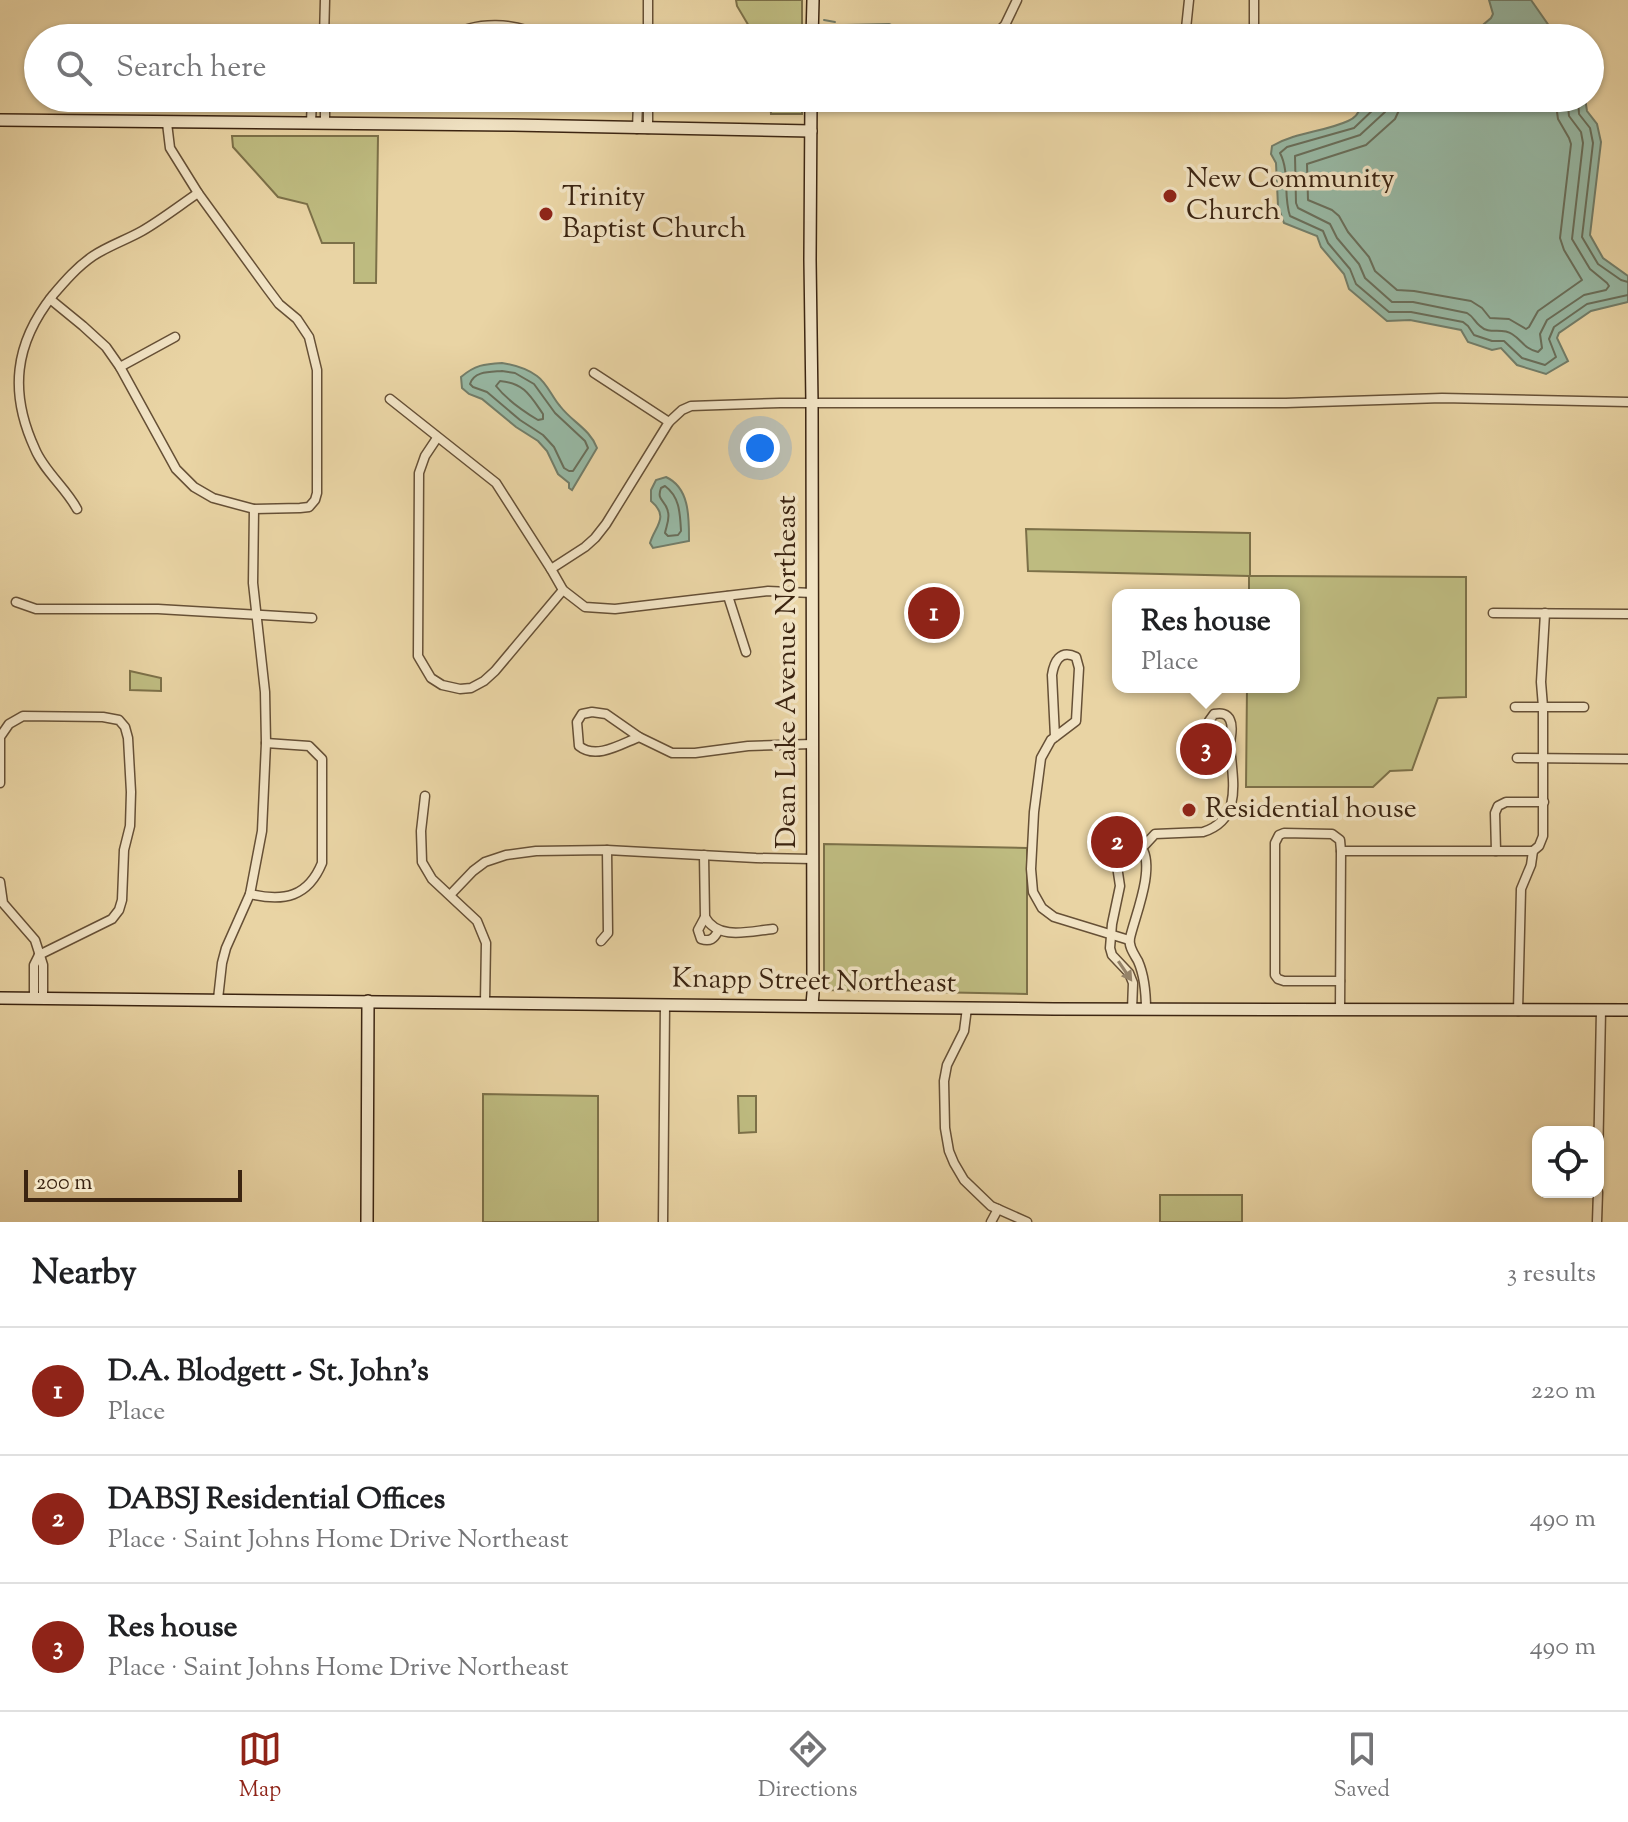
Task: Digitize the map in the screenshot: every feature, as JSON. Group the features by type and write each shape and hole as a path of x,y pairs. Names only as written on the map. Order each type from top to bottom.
{"main road":[{"path":"812,24 813,0"},
{"name":"Dean Lake Avenue Northeast","path":"811,112 812,1005"},
{"path":"0,120 811,131"},
{"name":"Knapp Street Northeast","path":"0,998 1132,1010 1628,1010"},
{"path":"367,1222 368,1001"}],"street":[{"path":"324,24 325,0"},
{"path":"648,0 648,24"},
{"path":"1005,24 1017,0"},
{"path":"1186,24 1189,0"},
{"path":"1254,0 1254,24"},
{"path":"311,112 311,123"},
{"path":"325,112 325,123"},
{"path":"639,112 642,129"},
{"path":"642,129 645,112"},
{"path":"50,299 106,347 176,469 194,487 213,498 254,509 309,507 315,500 317,370 309,337 297,319 279,304 198,193 170,148 167,123"},
{"path":"77,509 36,454 20,410 20,363 28,334 37,316 65,280 93,256 152,225 198,193"},
{"path":"120,367 175,337"},
{"path":"594,373 669,422"},
{"path":"551,569 585,547 601,531 669,422 691,406 1286,403 1442,398 1628,402"},
{"path":"390,399 496,483 563,590 585,607 615,609 768,591 812,593"},
{"path":"437,438 425,456 419,473 418,656 431,678 442,685 460,689 471,688 484,681 563,590"},
{"path":"218,999 222,963 250,894 262,831 265,692 253,583 254,509"},
{"path":"728,596 746,652"},
{"path":"16,602 36,609 158,609 312,618"},
{"path":"1493,613 1628,614"},
{"path":"1341,851 1533,851 1539,846 1543,839 1544,802 1541,682 1545,613"},
{"path":"1055,737 1052,675 1056,659 1071,655 1076,657 1079,668 1076,721 1055,737 1051,740 1041,758 1034,812 1033,892 1042,908 1054,917 1129,940"},
{"path":"1515,707 1584,707"},
{"path":"639,737 592,753 579,746 577,722 582,714 606,714 639,737 672,753 812,744"},
{"path":"0,783 0,737 9,724 23,716 103,717 119,720 125,727 131,792 130,826 124,850 119,910 112,919 39,955"},
{"path":"250,894 268,898 300,892 310,885 322,863 322,759 309,746 266,743"},
{"path":"1142,848 1155,834 1203,832 1222,821 1232,801 1230,743"},
{"path":"1517,758 1628,759"},
{"path":"425,796 422,862 432,879 477,921 486,943 485,1002"},
{"path":"1496,851 1495,813 1498,806 1506,802 1544,802"},
{"path":"1340,981 1284,981 1276,977 1275,841 1277,836 1284,833 1332,834 1340,840 1341,851 1340,1010"},
{"path":"1132,1010 1133,983 1129,973 1111,952 1112,924 1120,886 1118,856 1128,847 1142,848"},
{"path":"1142,848 1146,860 1143,893 1129,940 1144,977 1146,1010"},
{"path":"451,894 473,871 494,858 536,851 607,850 813,859"},
{"path":"601,941 608,933 607,850"},
{"path":"1518,1011 1521,889 1533,851"},
{"path":"704,855 705,917 708,923 718,931 728,932 773,929"},
{"path":"0,882 3,903 35,940 43,965 38,998"},
{"path":"705,917 698,930 701,939 713,940 718,931"},
{"path":"663,1222 665,1004"},
{"path":"967,1008 964,1031 947,1065 944,1081 949,1151 964,1180 991,1206 1027,1222"},
{"path":"1599,1126 1601,1010"},
{"path":"1597,1222 1598,1198"},
{"path":"991,1222 998,1209"}],"shaded area":[{"path":"736,0 802,0 802,24 748,24"},
{"path":"771,112 802,112 802,114"},
{"path":"232,136 378,136 376,283 354,283 354,243 322,243 307,204 278,197 233,147"},
{"path":"1026,529 1250,533 1250,576 1466,577 1466,697 1438,698 1412,770 1390,771 1373,787 1246,787 1247,693 1300,693 1300,589 1249,589 1249,576 1028,571"},
{"path":"130,671 161,678 161,691 130,690"},
{"path":"824,844 1027,848 1027,994 824,990"},
{"path":"483,1094 598,1096 598,1222 483,1222"},
{"path":"738,1096 756,1096 756,1132 739,1133"},
{"path":"1160,1195 1242,1195 1242,1222 1160,1222"}],"water":[{"path":"1489,0 1531,0 1548,24 1484,24 1493,14"},
{"path":"1358,112 1588,112 1597,124 1601,142 1590,235 1603,258 1628,276 1628,302 1591,311 1559,333 1557,338 1568,361 1546,374 1517,365 1501,348 1492,350 1468,342 1461,330 1410,320 1387,321 1349,289 1344,274 1321,247 1317,236 1284,223 1278,206 1272,146 1348,121"},
{"path":"502,363 525,369 541,379 565,412 594,441 597,448 572,490 538,441 482,399 462,388 461,377 471,370"},
{"path":"666,477 680,488 684,496 689,541 653,548 650,543 660,522 660,512 651,501 651,490 656,480"}],"waterway":[{"path":"824,20 835,22"}],"place":[{"name":"New Community Church","path":"1170,196"},
{"name":"Trinity Baptist Church","path":"546,214"},
{"name":"D.A. Blodgett - St. John's","path":"934,613"},
{"name":"Res house","path":"1206,749"},
{"name":"Residential house","path":"1189,810"},
{"name":"DABSJ Residential Offices","path":"1117,842"}]}
